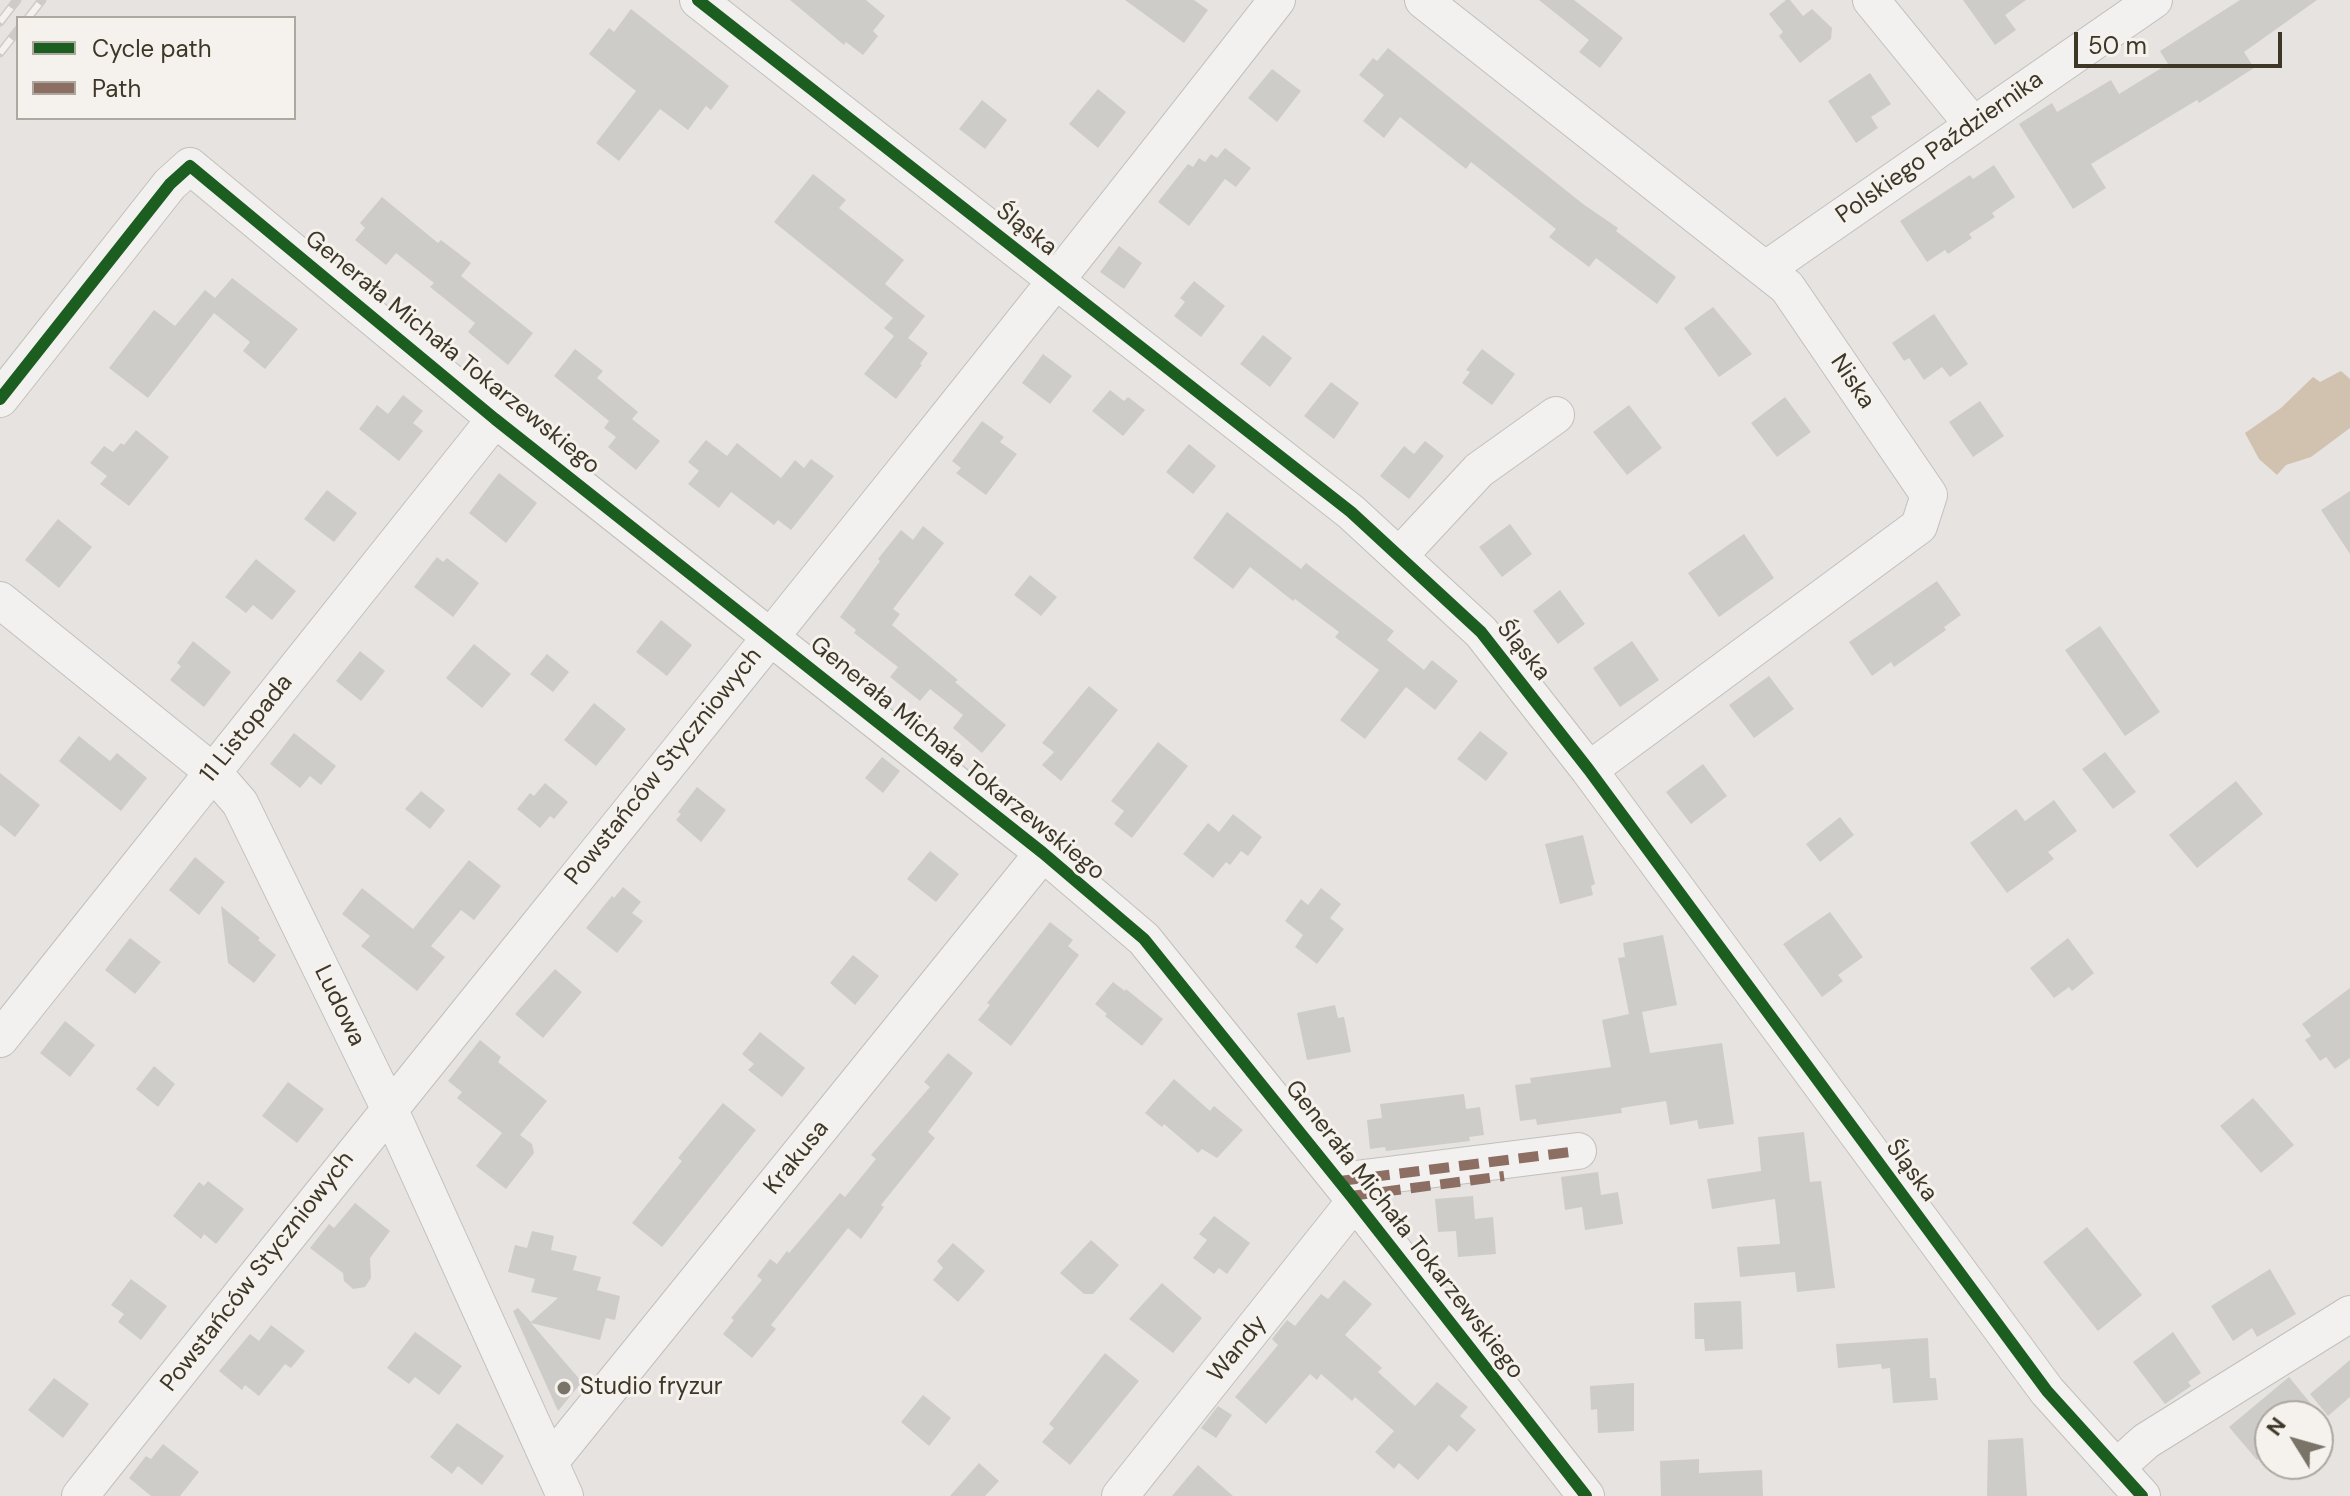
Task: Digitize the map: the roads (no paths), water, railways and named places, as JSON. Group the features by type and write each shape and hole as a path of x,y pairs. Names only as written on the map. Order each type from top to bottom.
{"street":[{"name":"Śląska","path":"698,0 1351,512 1481,632 1589,770 2047,1391 2142,1496"},
{"name":"Powstańców Styczniowych","path":"80,1496 389,1108 1057,282 1277,0"},
{"name":"Niska","path":"1423,0 1787,287 1929,495 1919,526 1589,770"},
{"path":"1871,0 1973,125"},
{"name":"Polskiego Października","path":"1766,269 2154,0"},
{"name":"Generała Michała Tokarzewskiego","path":"0,399 170,184 190,166 495,419 1043,853 1144,939 1349,1193 1586,1496"},
{"path":"1399,556 1479,470 1556,415"},
{"name":"11 Listopada","path":"0,1039 495,419"},
{"name":"Ludowa","path":"0,600 213,772 240,803 389,1108 565,1496"},
{"name":"Krakusa","path":"550,1462 1043,853"},
{"path":"1349,1193 1578,1151"},
{"path":"1349,1193 1504,1176"},
{"name":"Wandy","path":"1120,1496 1349,1193"},
{"path":"2117,1467 2146,1441 2350,1314"}],"railway":[{"path":"0,22 17,0"},
{"path":"30,16 42,0"},
{"path":"0,53 16,33"}],"place":[{"name":"Studio fryzur","path":"564,1388"}]}
